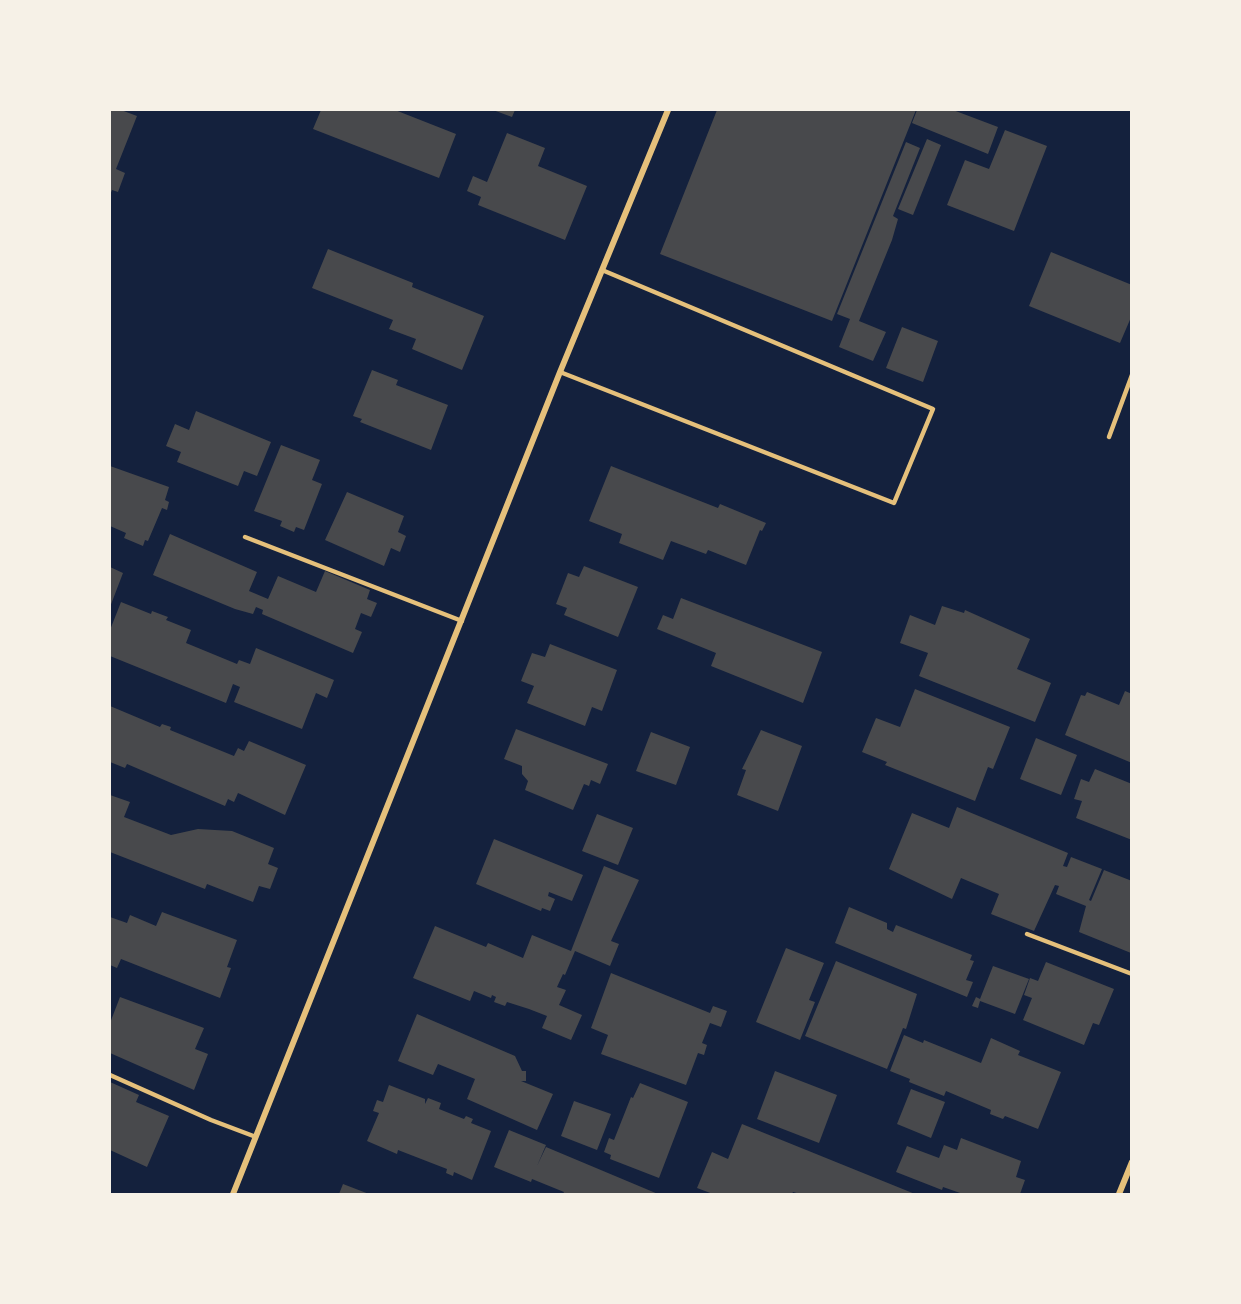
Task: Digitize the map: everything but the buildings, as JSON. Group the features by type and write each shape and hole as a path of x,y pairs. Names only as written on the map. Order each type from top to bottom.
{"street":[{"path":"233,1194 560,372 668,110"},
{"path":"1119,1194 1131,1162"}],"lane":[{"path":"560,372 894,503 933,409 602,270"},
{"path":"1109,436 1131,375"},
{"path":"244,537 462,621"},
{"path":"1027,934 1131,974"},
{"path":"110,1075 211,1120 256,1137"}]}
